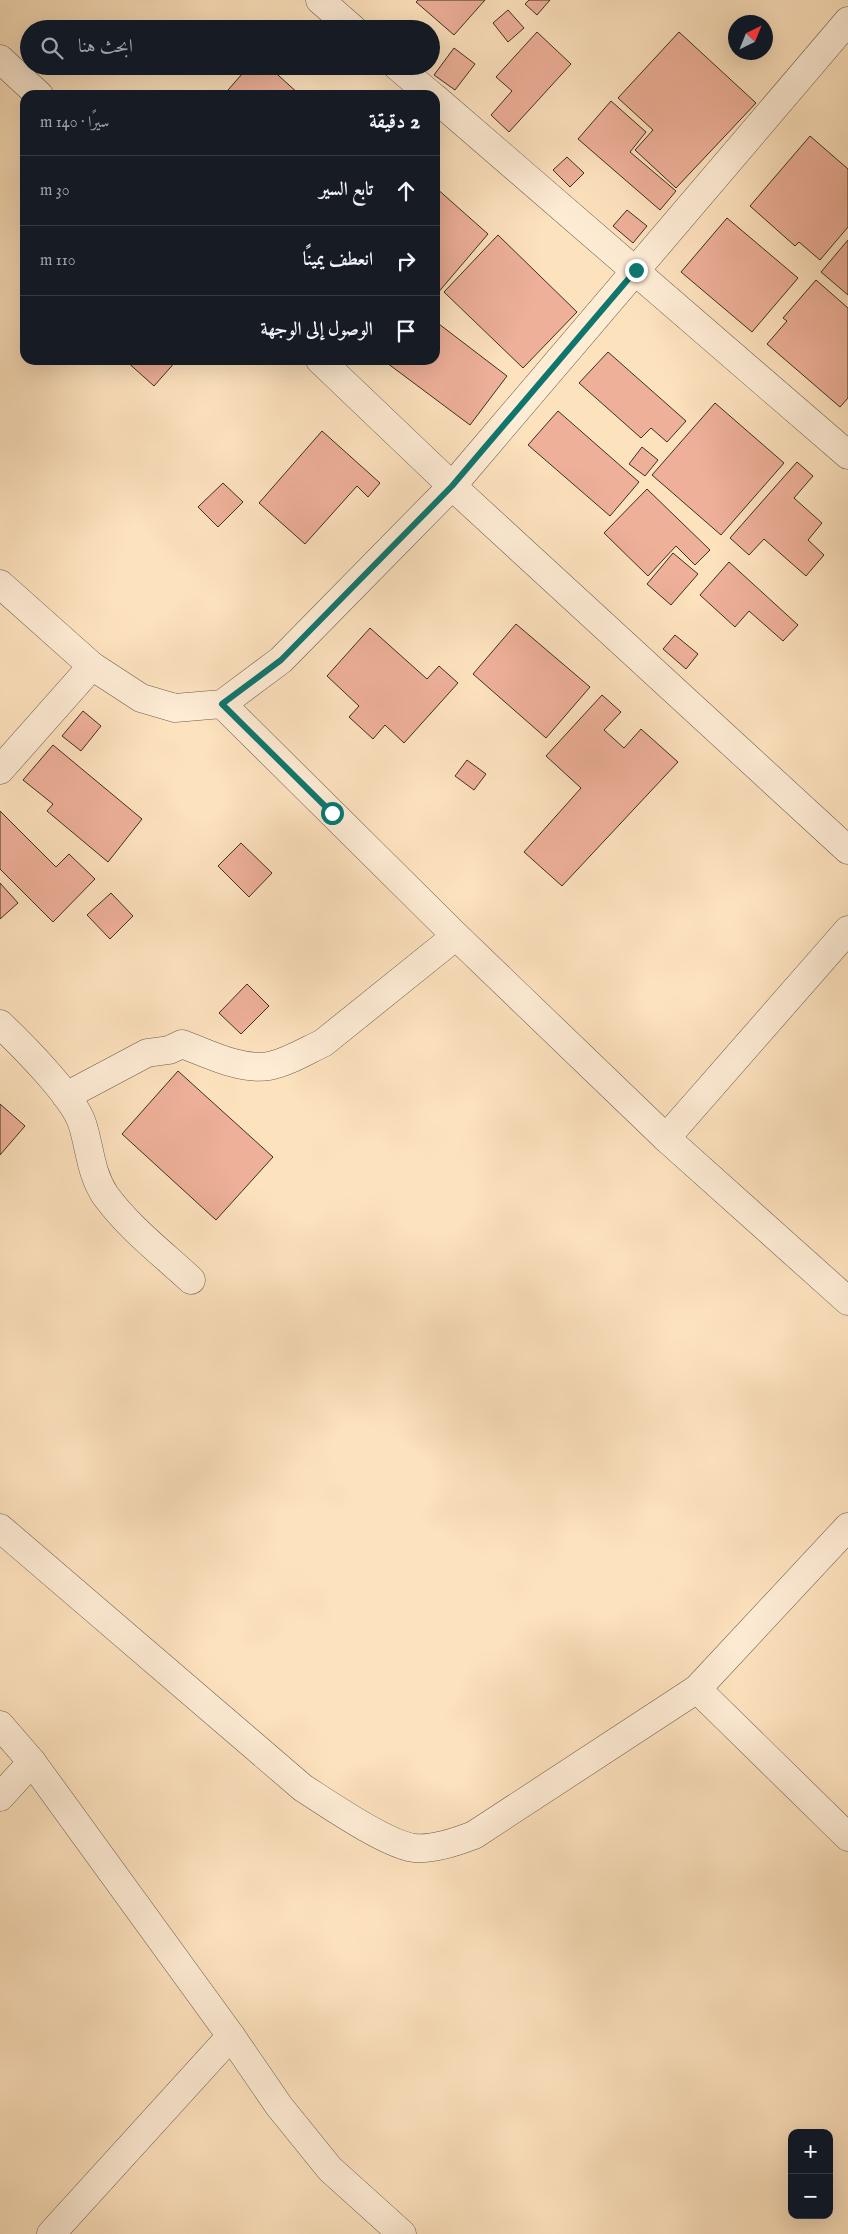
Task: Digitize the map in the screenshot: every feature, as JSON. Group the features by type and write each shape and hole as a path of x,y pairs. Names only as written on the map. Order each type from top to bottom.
{"street":[{"path":"320,0 343,20"},
{"path":"0,584 92,666 141,698 175,708 222,704 281,660 452,486 848,21"},
{"path":"0,59 34,90"},
{"path":"408,75 425,90"},
{"path":"440,102 848,455"},
{"path":"325,365 452,486 848,850"},
{"path":"0,770 92,666"},
{"path":"222,704 456,936 666,1138 848,1301"},
{"path":"666,1138 848,930"},
{"path":"66,1096 147,1053 169,1050 182,1044 250,1066 269,1066 323,1043 456,936"},
{"path":"0,1024 66,1096 82,1122 93,1169 105,1194 134,1228 192,1280"},
{"path":"0,1528 302,1788 403,1846 416,1848 438,1846 474,1835 697,1689 848,1527"},
{"path":"697,1689 848,1837"},
{"path":"0,1725 32,1762 279,2106 330,2169 402,2234"},
{"path":"0,1798 32,1762"},
{"path":"51,2234 230,2036"}],"building":[{"path":"418,0 485,0 454,35 440,23 440,20 437,20 416,2"},
{"path":"529,0 550,0 537,15 525,4"},
{"path":"508,10 524,28 508,42 493,23"},
{"path":"537,32 571,64 509,132 491,115 512,91 496,77"},
{"path":"679,32 756,103 676,188 635,150 653,130 618,98"},
{"path":"454,48 475,64 455,90 434,75 440,75 440,67"},
{"path":"241,75 278,75 294,90 228,90"},
{"path":"611,101 646,132 630,152 676,191 660,210 578,139"},
{"path":"810,136 848,169 848,227 820,260 799,242 795,246 750,206"},
{"path":"567,157 584,173 570,187 553,170"},
{"path":"440,191 488,234 440,290"},
{"path":"627,210 647,226 633,243 613,226"},
{"path":"727,218 798,278 752,332 681,272"},
{"path":"498,235 577,312 523,368 444,292"},
{"path":"848,240 848,295 821,272"},
{"path":"816,280 848,308 848,398 840,407 767,344 787,321 783,318"},
{"path":"440,325 507,376 470,425 390,365 440,365"},
{"path":"608,352 686,421 667,442 651,428 641,438 579,383"},
{"path":"131,365 173,365 154,386"},
{"path":"715,403 784,463 721,535 652,475"},
{"path":"558,411 639,482 610,516 528,445"},
{"path":"322,431 380,483 368,497 357,486 305,544 259,503"},
{"path":"642,447 658,460 645,476 629,464"},
{"path":"797,462 813,476 794,498 822,523 808,540 824,555 806,576 764,539 749,555 730,538"},
{"path":"223,483 243,502 218,527 198,507"},
{"path":"647,489 710,550 695,565 676,546 648,576 604,533"},
{"path":"673,553 698,574 671,605 647,584"},
{"path":"729,562 798,625 783,641 749,611 735,627 700,595"},
{"path":"516,624 590,687 546,738 473,674"},
{"path":"370,628 427,679 439,666 458,683 404,743 385,725 373,739 349,717 359,706 327,676"},
{"path":"675,635 698,654 686,669 663,649"},
{"path":"602,695 621,712 604,730 624,748 641,729 678,762 562,886 524,852 581,788 546,756"},
{"path":"83,711 101,726 81,751 62,736"},
{"path":"53,745 142,819 108,862 47,811 53,804 23,780"},
{"path":"467,760 486,774 474,790 455,776"},
{"path":"0,811 56,867 69,854 95,879 53,922 0,869"},
{"path":"241,843 272,873 249,897 218,866"},
{"path":"0,883 18,903 0,919"},
{"path":"111,893 133,916 110,939 87,915"},
{"path":"247,984 269,1006 241,1034 219,1013"},
{"path":"178,1071 273,1157 216,1220 122,1134"},
{"path":"0,1104 25,1126 0,1155"}],"route":[{"path":"332,813 222,704 281,660 452,486 636,270"}]}
